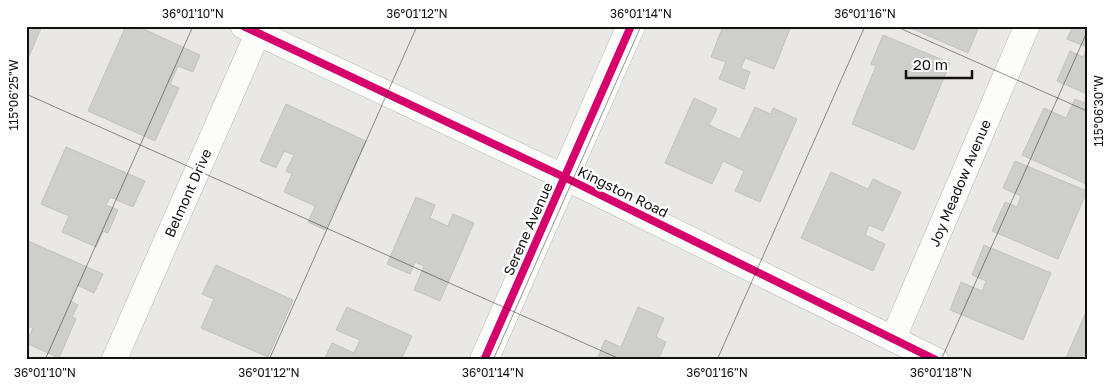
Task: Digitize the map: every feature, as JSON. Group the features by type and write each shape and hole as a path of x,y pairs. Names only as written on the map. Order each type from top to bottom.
{"street":[{"name":"Serene Avenue","path":"484,360 631,26"},
{"name":"Joy Meadow Avenue","path":"893,339 1027,26"},
{"name":"Kingston Road","path":"254,29 564,176 936,360"},
{"name":"Belmont Drive","path":"114,360 254,29"}],"building":[{"path":"26,26 42,26 27,61 26,61"},
{"path":"126,26 137,26 200,55 193,72 178,66 170,84 179,88 155,141 88,111"},
{"path":"723,26 791,26 774,69 745,58 741,68 750,72 744,89 719,79 726,62 711,57"},
{"path":"906,26 979,26 968,53"},
{"path":"1073,26 1087,26 1087,47 1067,39"},
{"path":"883,35 950,63 914,150 852,124 876,66 871,64"},
{"path":"1087,49 1087,94 1057,81 1070,51 1083,57"},
{"path":"694,98 717,109 709,125 740,139 755,107 771,114 773,108 797,119 760,202 735,191 744,171 723,161 712,184 665,163"},
{"path":"1075,99 1087,104 1086,184 1022,155 1044,108 1066,118"},
{"path":"286,104 366,141 325,230 308,222 315,206 284,192 292,174 286,171 294,155 284,151 276,168 260,161"},
{"path":"66,147 145,181 133,207 110,197 106,205 118,210 108,233 103,231 96,247 62,232 69,216 41,204"},
{"path":"1015,161 1087,191 1058,259 992,231 1005,202 1017,207 1021,196 1003,188"},
{"path":"831,172 868,189 873,179 901,192 883,231 869,225 865,235 885,244 873,271 801,238"},
{"path":"416,197 435,205 430,218 448,226 453,214 474,223 440,301 414,290 424,266 415,262 410,274 387,264"},
{"path":"26,240 103,274 94,293 77,285 70,301 78,305 72,317 76,319 59,358 26,343 33,328 26,325"},
{"path":"984,245 1051,273 1023,340 950,310 961,282 982,291 986,281 972,275"},
{"path":"216,265 293,300 268,357 201,328 214,299 202,294"},
{"path":"347,307 412,336 401,360 324,360 332,343 354,353 360,340 336,330"},
{"path":"638,307 664,318 656,337 666,342 658,360 597,360 605,340 621,347"},
{"path":"1087,310 1087,360 1065,360"}],"cycle path":[{"path":"243,26 564,177 936,360"},
{"path":"484,360 631,26"}]}
